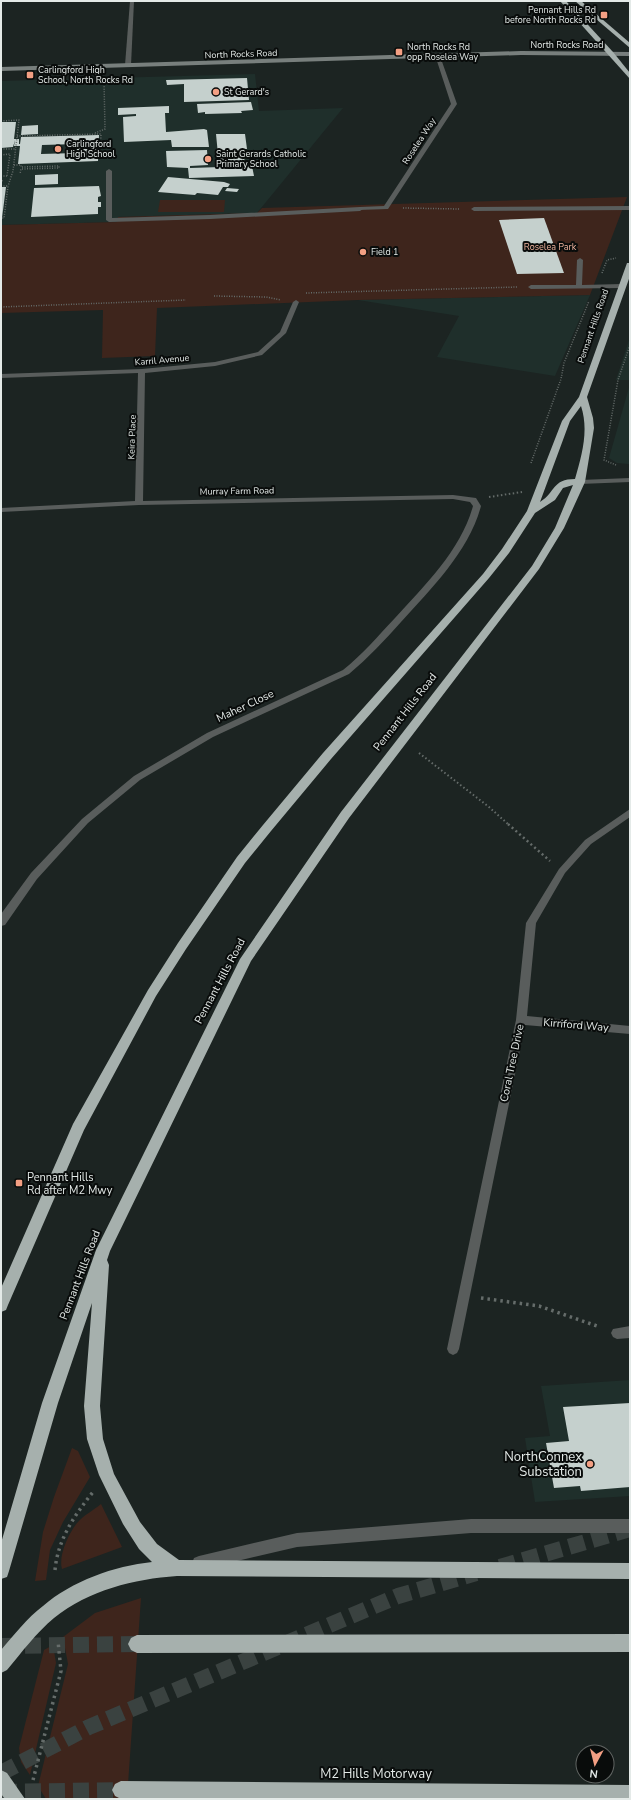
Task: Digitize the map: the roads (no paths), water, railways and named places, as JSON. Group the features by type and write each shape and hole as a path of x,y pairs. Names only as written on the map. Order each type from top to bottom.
{"highway":[{"path":"563,1 630,77"},
{"path":"578,1 630,46"},
{"name":"Pennant Hills Road","path":"1,1304 78,1128 152,993 182,946 241,860 327,756 486,576 506,551 532,511 566,421 583,397 630,265"},
{"name":"Pennant Hills Road","path":"2,1565 50,1404 103,1250 246,959 350,808 536,567 552,542 568,514 580,482 590,424 583,397"},
{"path":"532,511 552,498 560,486 568,482 580,482"},
{"path":"103,1250 91,1406 93,1430 97,1448 110,1483 136,1532 145,1545 160,1558 177,1568"},
{"path":"1,1664 23,1636 56,1606 90,1587 134,1571 177,1568 630,1571"},
{"path":"136,1644 630,1643"},
{"path":"1,1779 16,1799"},
{"name":"M2 Hills Motorway","path":"121,1790 630,1794"}],"street":[{"path":"128,65 132,1"},
{"name":"North Rocks Road","path":"613,56 630,54"},
{"name":"North Rocks Road","path":"1,69 480,55 613,56 630,58"},
{"name":"Roselea Way","path":"108,171 109,220 210,217 386,208 454,104 437,56"},
{"path":"474,209 595,207 630,208"},
{"path":"579,286 580,260"},
{"path":"531,287 622,286"},
{"name":"Karril Avenue","path":"1,376 142,371 215,364 260,354 283,332 296,302"},
{"name":"Keira Place","path":"139,503 142,371"},
{"path":"580,482 630,480"},
{"name":"Murray Farm Road","path":"1,510 139,503 453,497 473,500"},
{"name":"Maher Close","path":"1,922 34,876 84,821 137,778 210,735 346,672 361,660 436,577 463,540 477,511 477,506 473,500"},
{"name":"Coral Tree Drive","path":"453,1348 522,1020 531,923 562,871 588,842 630,812"},
{"name":"Kirriford Way","path":"522,1020 630,1030"},
{"path":"617,1333 630,1332"},
{"path":"177,1568 298,1540 471,1526 630,1526"}],"tunnel":[{"path":"500,1567 630,1529"},
{"path":"1,1773 89,1727 398,1596 476,1573"},
{"path":"1,1646 137,1644"},
{"path":"1,1792 121,1790"}],"place":[{"name":"Pennant Hills Rd before North Rocks Rd","path":"604,15"},
{"name":"North Rocks Rd opp Roselea Way","path":"399,52"},
{"name":"Carlingford High School, North Rocks Rd","path":"30,75"},
{"name":"St Gerard's","path":"216,92"},
{"name":"Carlingford High School","path":"58,149"},
{"name":"Saint Gerards Catholic Primary School","path":"208,159"},
{"name":"Field 1","path":"363,252"},
{"name":"Pennant Hills Rd after M2 Mwy","path":"19,1183"},
{"name":"NorthConnex Substation","path":"590,1464"}],"park label":[{"name":"Roselea Park","path":"550,247"}]}
